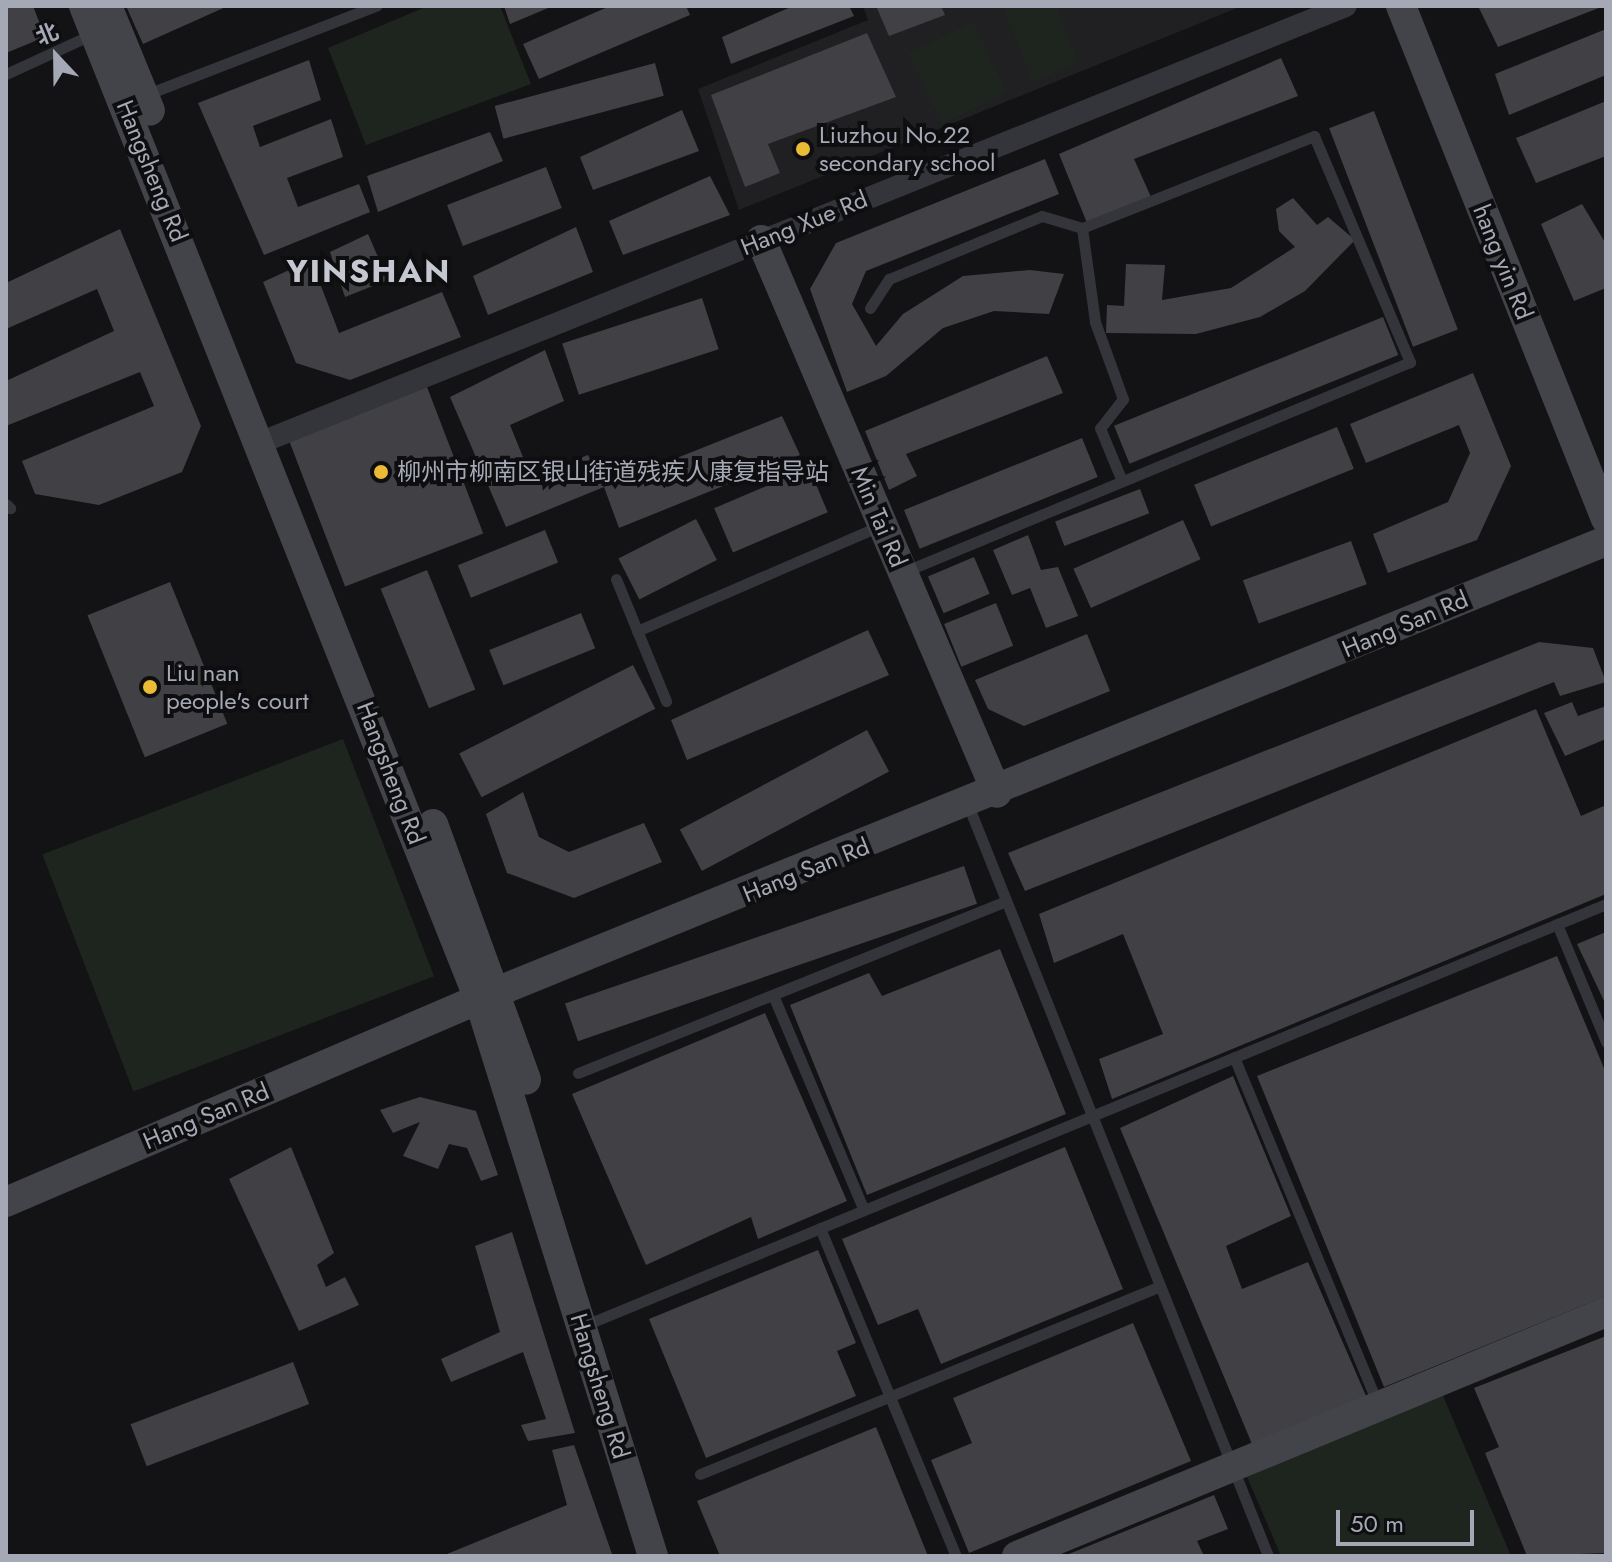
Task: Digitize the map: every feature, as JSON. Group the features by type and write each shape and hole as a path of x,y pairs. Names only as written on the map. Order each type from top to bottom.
{"street":[{"name":"Hang Xue Rd","path":"271,439 1346,6"},
{"name":"hang yin Rd","path":"1401,6 1606,519"},
{"name":"Hangsheng Rd","path":"96,15 134,100 271,439 489,996 591,1322 653,1556"},
{"name":"Min Tai Rd","path":"761,240 997,793"},
{"name":"Hang San Rd","path":"6,1202 489,996 968,805 1606,541"},
{"path":"1017,1556 1606,1312"},
{"path":"591,1322 672,1556"}],"lane":[{"path":"134,100 376,6"},
{"path":"6,74 96,15"},
{"path":"870,308 889,279 1042,216 1082,228 1314,136 1410,362 903,572"},
{"path":"1082,228 1095,322 1123,399 1100,428 1122,481"},
{"path":"637,631 883,524"},
{"path":"616,579 666,701"},
{"path":"968,805 1268,1556"},
{"path":"578,1073 1006,901"},
{"path":"591,1322 1606,904"},
{"path":"1557,924 1606,1042"},
{"path":"773,995 864,1210"},
{"path":"1234,1057 1379,1406"},
{"path":"820,1228 956,1556"},
{"path":"700,1474 1160,1286"}],"shaded area":[{"path":"428,6 500,6 531,84 366,145 328,48"},
{"name":"Liuzhou No.22 secondary school","path":"863,6 1242,6 739,210 698,89 868,20"},
{"path":"1015,6 1056,6 1078,62 1033,82 1004,10"},
{"path":"973,22 1007,92 942,124 908,54"},
{"path":"343,739 434,976 133,1092 42,854"},
{"path":"1441,1391 1511,1556 1281,1556 1245,1472"}],"building":[{"path":"6,6 33,6 45,37 6,53"},
{"path":"126,6 228,6 143,44"},
{"path":"504,6 553,6 510,24"},
{"path":"610,6 686,6 690,15 539,79 523,44"},
{"path":"793,6 849,6 854,16 731,64 722,37"},
{"path":"876,6 941,6 945,15 889,36"},
{"path":"1478,6 1604,6 1498,47"},
{"path":"1606,29 1606,75 1509,115 1495,74"},
{"path":"867,33 896,97 768,144 780,173 745,187 711,95"},
{"path":"1281,58 1298,96 1134,159 1151,197 1087,223 1059,154"},
{"path":"309,60 321,100 253,126 260,147 331,119 343,157 287,178 298,207 359,184 370,212 264,255 198,103"},
{"path":"655,63 664,96 503,139 495,106"},
{"path":"1606,101 1606,156 1536,183 1516,138"},
{"path":"682,110 699,151 593,190 580,157"},
{"path":"1374,111 1458,329 1413,347 1329,128"},
{"path":"490,132 503,161 378,212 367,176"},
{"path":"1045,159 1059,194 866,271 852,304 876,346 903,314 963,276 1030,270 1064,274 1049,314 994,311 943,328 886,376 847,392 810,289 836,243"},
{"path":"546,167 562,208 463,246 447,205"},
{"path":"710,176 730,215 623,255 609,221"},
{"path":"1293,198 1317,225 1328,217 1355,240 1305,291 1260,317 1196,334 1106,333 1107,305 1124,306 1126,264 1165,265 1162,300 1231,288 1295,247 1279,231 1276,209"},
{"path":"1582,204 1606,244 1606,288 1574,301 1541,224"},
{"path":"576,227 593,272 488,315 473,276"},
{"path":"120,229 201,426 182,472 99,505 35,494 22,461 154,406 140,372 6,426 6,381 114,331 97,289 6,329 6,283"},
{"path":"368,234 388,280 345,297 330,252"},
{"path":"311,260 339,333 442,292 461,337 350,380 296,363 263,282"},
{"path":"702,298 719,349 579,395 562,343"},
{"path":"1383,317 1398,355 1129,464 1114,426"},
{"path":"545,350 564,401 510,425 531,477 588,455 604,487 506,527 450,397"},
{"path":"1047,356 1063,393 906,454 917,476 889,490 865,431"},
{"path":"1473,373 1511,466 1477,540 1388,573 1373,534 1448,502 1470,453 1459,425 1366,463 1350,424"},
{"name":"柳州市柳南区银山街道残疾人康复指导站","path":"427,387 483,534 345,587 289,440"},
{"path":"782,416 800,455 619,528 604,487"},
{"path":"1337,427 1354,469 1211,526 1194,485"},
{"path":"1082,438 1098,477 920,549 904,510"},
{"path":"809,468 828,512 733,552 714,508"},
{"path":"1140,489 1149,513 1064,546 1055,522"},
{"path":"696,519 717,560 639,599 618,558"},
{"path":"1183,520 1200,559 1091,608 1073,569"},
{"path":"545,530 558,562 471,598 458,565"},
{"path":"1028,535 1041,570 1058,567 1078,616 1046,628 1030,588 1012,595 993,550"},
{"path":"1351,541 1367,584 1259,624 1243,580"},
{"path":"974,557 990,594 944,613 928,577"},
{"path":"427,570 475,690 429,708 381,589"},
{"path":"170,582 227,724 145,757 87,615"},
{"path":"996,603 1013,646 961,667 944,624"},
{"path":"581,613 595,648 503,685 489,650"},
{"path":"868,630 889,675 687,760 671,720"},
{"path":"1087,634 1110,691 1024,726 988,709 975,680"},
{"path":"1539,642 1593,648 1606,682 1560,696 1554,682 1025,891 1008,853"},
{"path":"633,665 655,709 481,797 459,754"},
{"path":"1572,702 1578,716 1606,706 1606,739 1565,756 1544,713"},
{"path":"1536,709 1581,816 1606,805 1606,894 1112,1099 1099,1059 1163,1034 1123,934 1054,963 1039,914"},
{"path":"867,730 889,771 702,871 680,830"},
{"path":"523,792 539,837 569,852 644,823 662,862 574,898 507,873 486,814"},
{"path":"964,866 977,904 578,1041 565,1003"},
{"path":"1606,932 1606,1005 1577,944"},
{"path":"1000,949 1066,1114 867,1195 790,1005 869,973 882,996"},
{"path":"1557,956 1606,1073 1606,1296 1384,1387 1257,1076"},
{"path":"765,1013 847,1201 758,1239 751,1217 646,1265 572,1094"},
{"path":"1233,1076 1291,1216 1226,1246 1242,1289 1308,1262 1366,1396 1252,1444 1120,1128"},
{"path":"420,1097 476,1111 498,1175 481,1181 467,1148 449,1144 438,1169 403,1156 420,1122 393,1133 380,1110"},
{"path":"291,1147 334,1253 317,1265 326,1287 345,1277 359,1305 299,1331 229,1179"},
{"path":"1065,1147 1123,1289 941,1364 918,1309 878,1325 842,1239"},
{"path":"512,1232 575,1433 528,1441 521,1425 546,1419 523,1352 451,1382 441,1359 500,1332 475,1246"},
{"path":"818,1250 856,1343 837,1351 856,1396 706,1458 649,1319"},
{"path":"1133,1323 1191,1461 969,1553 931,1460 972,1443 953,1398"},
{"path":"1606,1336 1606,1553 1527,1556 1485,1453 1499,1447 1474,1388"},
{"path":"293,1362 309,1404 147,1466 131,1424"},
{"path":"876,1427 928,1556 720,1556 697,1501"},
{"path":"574,1445 612,1554 442,1556 567,1505 552,1450"},
{"path":"1214,1495 1228,1529 1197,1541 1204,1556 1064,1556"}],"place":[{"name":"Liuzhou No.22 secondary school","path":"803,149"},
{"name":"柳州市柳南区银山街道残疾人康复指导站","path":"381,472"},
{"name":"Liu nan people's court","path":"150,687"}],"district":[{"name":"YINSHAN","path":"369,271"}]}
